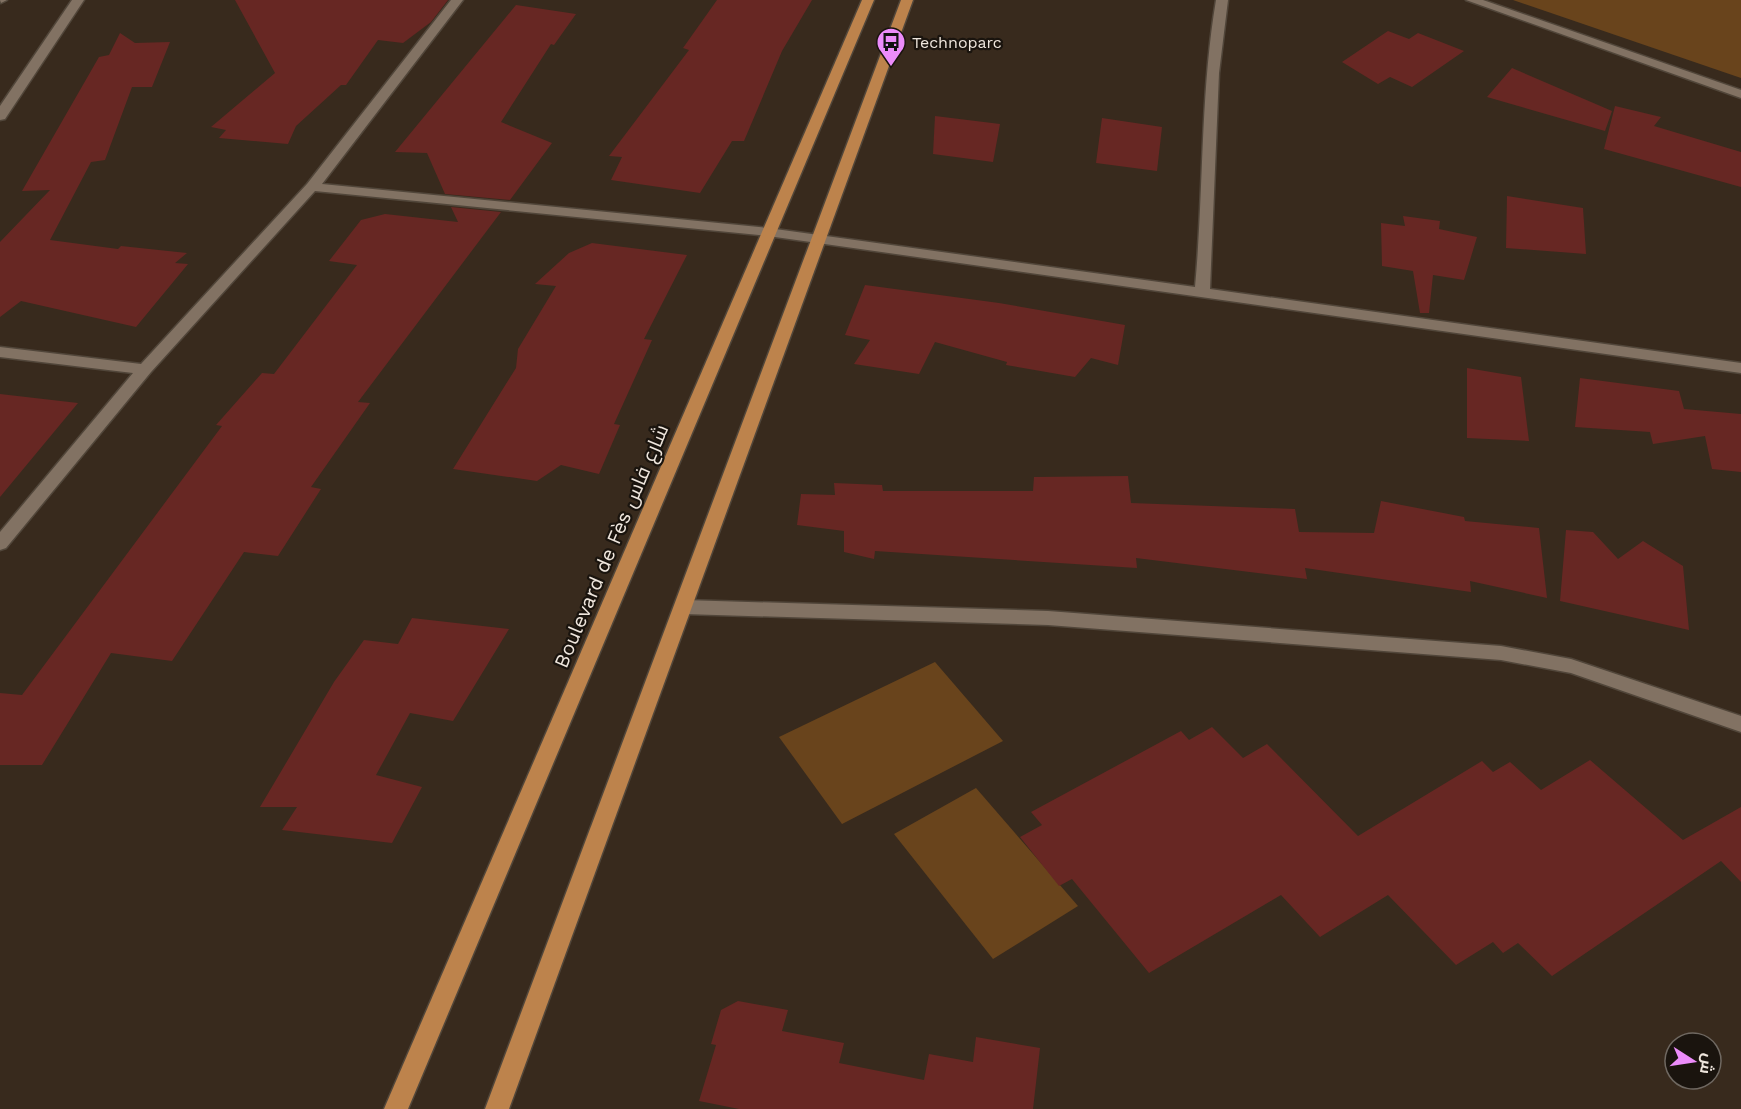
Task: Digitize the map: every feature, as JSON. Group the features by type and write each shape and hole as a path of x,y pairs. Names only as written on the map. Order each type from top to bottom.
{"main road":[{"name":"Boulevard de Fès شارع فاس","path":"396,1109 868,0"},
{"path":"497,1109 907,0"}],"street":[{"path":"0,116 78,0"},
{"path":"0,544 145,369 312,187 457,0"},
{"path":"1202,293 1207,252 1214,63 1222,0"},
{"path":"1472,0 1741,94"},
{"path":"312,187 768,232 1741,368"},
{"path":"0,352 145,369"},
{"path":"684,607 1048,618 1501,653 1571,666 1741,724"}],"shaded area":[{"path":"1513,0 1741,0 1741,78"},
{"path":"935,662 1003,741 842,824 779,737"},
{"path":"976,788 1078,906 993,959 894,834"}],"building":[{"path":"235,0 448,0 431,22 403,43 378,40 346,85 341,85 296,126 288,144 219,138 226,130 211,127 275,73"},
{"path":"717,0 812,0 782,51 744,141 732,141 700,193 611,180 622,157 609,156 689,50 683,48"},
{"path":"516,5 576,14 554,45 551,44 501,122 552,143 510,200 445,194 427,153 395,152"},
{"path":"1388,31 1409,39 1418,33 1464,51 1412,87 1390,77 1378,84 1342,62"},
{"path":"120,33 135,43 170,42 152,87 132,87 105,160 91,162 50,240 118,249 121,246 187,253 175,263 188,264 136,327 21,301 0,317 0,242 50,190 22,191 99,57 109,55"},
{"path":"1512,68 1612,111 1605,131 1487,97"},
{"path":"1615,106 1661,117 1654,126 1741,152 1741,187 1604,149"},
{"path":"935,116 1000,124 993,162 933,154"},
{"path":"1102,118 1162,127 1157,171 1096,163"},
{"path":"1507,196 1583,208 1586,254 1506,248"},
{"path":"451,207 501,212 358,402 370,403 311,487 321,489 278,556 244,552 172,661 111,653 42,765 0,765 0,693 22,695 222,426 216,425 262,373 274,374 357,265 329,261 361,220 385,214 458,222"},
{"path":"1403,216 1440,221 1439,229 1477,237 1464,280 1433,275 1429,313 1420,313 1413,271 1382,266 1381,223 1405,226"},
{"path":"592,243 687,255 644,339 652,340 614,424 620,425 599,474 561,465 537,481 453,469 516,368 518,349 556,286 535,284 569,253"},
{"path":"865,285 999,303 1125,325 1118,365 1091,358 1075,377 1006,365 1007,362 935,342 919,374 854,364 870,340 845,335"},
{"path":"1467,368 1521,377 1529,441 1467,438"},
{"path":"1580,378 1679,391 1684,409 1741,414 1741,472 1712,469 1705,436 1653,444 1650,432 1575,427"},
{"path":"0,394 78,403 0,497"},
{"path":"1128,476 1131,503 1295,509 1299,532 1374,533 1381,501 1464,517 1465,521 1539,528 1547,598 1470,581 1471,592 1305,568 1307,579 1136,558 1137,568 875,551 874,559 844,552 844,531 797,525 801,494 835,495 834,483 882,485 883,491 1033,491 1034,477"},
{"path":"1566,530 1593,532 1618,559 1643,541 1683,566 1689,630 1560,601"},
{"path":"412,618 509,629 453,721 410,713 376,775 422,787 392,843 282,830 297,807 260,807 334,682 364,640 398,644"},
{"path":"1212,727 1243,758 1267,744 1358,836 1482,761 1493,772 1510,762 1541,790 1590,760 1683,840 1741,807 1741,882 1721,861 1552,976 1518,943 1503,953 1493,942 1456,965 1388,895 1320,937 1281,895 1149,973 1072,879 1059,886 1020,837 1042,825 1031,812 1181,731 1189,740"},
{"path":"738,1001 788,1010 782,1031 844,1043 839,1063 924,1080 929,1054 973,1062 976,1037 1040,1048 1033,1109 739,1109 699,1101 716,1045 711,1044 721,1010"}],"place":[{"name":"Technoparc","path":"891,68"}]}
